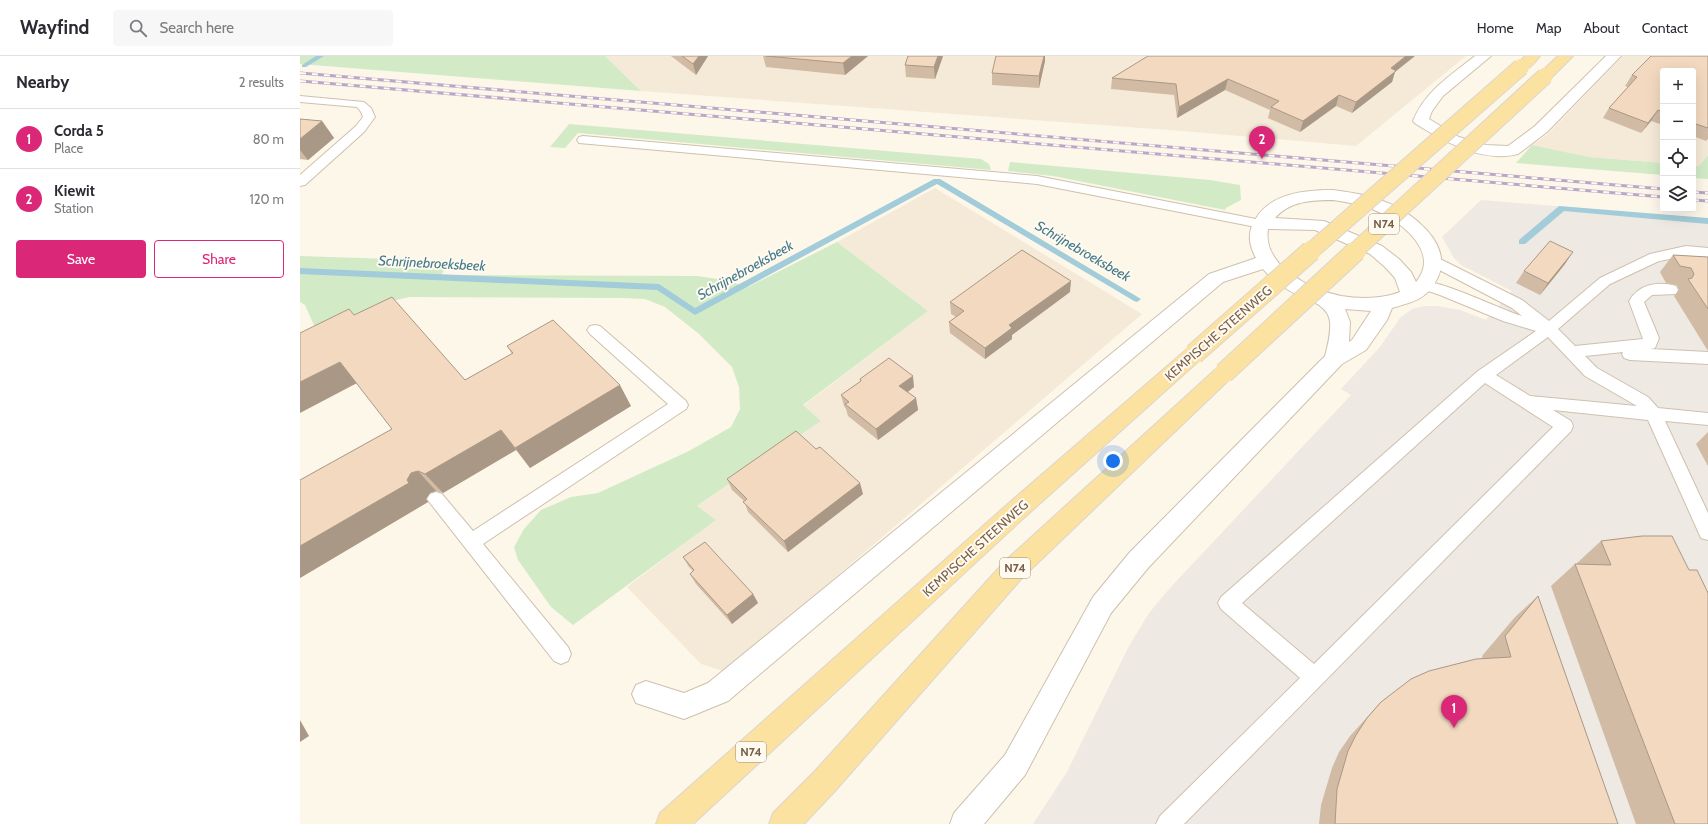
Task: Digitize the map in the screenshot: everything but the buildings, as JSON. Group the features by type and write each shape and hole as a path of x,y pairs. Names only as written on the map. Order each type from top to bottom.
{"main road":[{"name":"N74","path":"784,824 826,781 1014,569 1566,56"},
{"name":"KEMPISCHE STEENWEG","path":"671,824 1018,509 1527,62"}],"street":[{"path":"1484,56 1431,100 1421,121 1460,142 1485,150 1512,151 1541,128 1614,56"},
{"path":"1333,195 1358,199 1382,207 1404,219 1420,233 1430,248 1433,261 1429,278 1417,290 1392,263 1376,250 1318,225 1277,223 1261,224 1270,211 1283,203 1306,196 1333,195"},
{"name":"KEMPISCHE STEENWEG","path":"1261,224 1258,237 1259,244 1267,261 1279,273 1295,285 1322,297 1351,303 1383,303 1417,290"},
{"name":"KEMPISCHE STEENWEG","path":"646,694 684,706 718,692 1216,278 1267,261"},
{"path":"1322,297 1336,311 1339,318 1340,329 1335,359"},
{"path":"965,824 1015,765 1102,604 1138,560 1335,359 1359,345 1380,315 1383,303"}],"lane":[{"path":"300,99 360,104 367,111 369,117 360,128 300,182"},
{"path":"583,140 1037,180 1261,224"},
{"path":"1314,677 1228,603 1484,375 1549,329 1605,281 1655,257 1686,251 1708,253"},
{"path":"1433,261 1517,304 1549,329 1591,372 1642,401 1654,415 1708,532"},
{"path":"1417,290 1445,291 1508,317 1549,329"},
{"path":"1572,352 1650,344 1651,338 1636,301 1648,290 1671,290"},
{"path":"471,542 680,404 595,330"},
{"path":"1572,352 1708,358"},
{"path":"1168,824 1565,426 1484,375"},
{"path":"1527,402 1708,419"},
{"path":"436,499 561,654"}],"shaded area":[{"path":"605,56 1466,56 1356,146 1182,131 641,91"},
{"path":"1623,56 1708,56 1708,155 1699,166 1696,166 1696,68 1660,68 1660,163 1589,157 1532,145 1547,135"},
{"path":"935,188 1142,314 823,588 723,671 701,664 627,587 715,520 696,507 821,421 803,406 928,311 837,242"},
{"path":"1481,200 1708,219 1708,824 1033,824 1067,772 1129,646 1149,613 1170,588 1351,395 1341,389 1380,347 1400,318 1412,309 1424,306 1437,306 1460,310 1486,320 1512,291 1461,265 1454,258 1442,237"}],"green space":[{"path":"300,56 605,56 641,91 300,64"},
{"path":"569,124 981,159 989,164 991,170 578,133 565,148 550,147"},
{"path":"1532,145 1589,157 1660,163 1660,175 1516,163"},
{"path":"1708,155 1708,179 1696,178 1696,166 1699,166"},
{"path":"1010,162 1210,180 1240,185 1241,200 1225,210 1053,176 1008,171"},
{"path":"837,242 928,311 803,405 821,421 697,506 716,520 573,625 551,607 518,560 514,547 524,529 541,510 571,497 598,493 689,451 731,427 740,409 739,387 732,367 699,334 665,307 645,299 409,297 373,306 317,332 305,305 300,302 300,256 451,261 441,275 697,276 724,280 748,287"}],"waterway":[{"path":"304,66 321,56"},
{"name":"Schrijnebroeksbeek","path":"300,271 659,287 695,312 937,181 1137,299"},
{"name":"Schrijnebroeksbeek","path":"1522,242 1562,208 1708,221"}],"railway":[{"path":"300,73 1660,189"},
{"path":"300,81 1660,197"},
{"path":"1696,192 1708,193"},
{"path":"1696,200 1708,201"}],"place":[{"name":"Kiewit","path":"1262,159"},
{"name":"Corda 5","path":"1454,728"}]}
